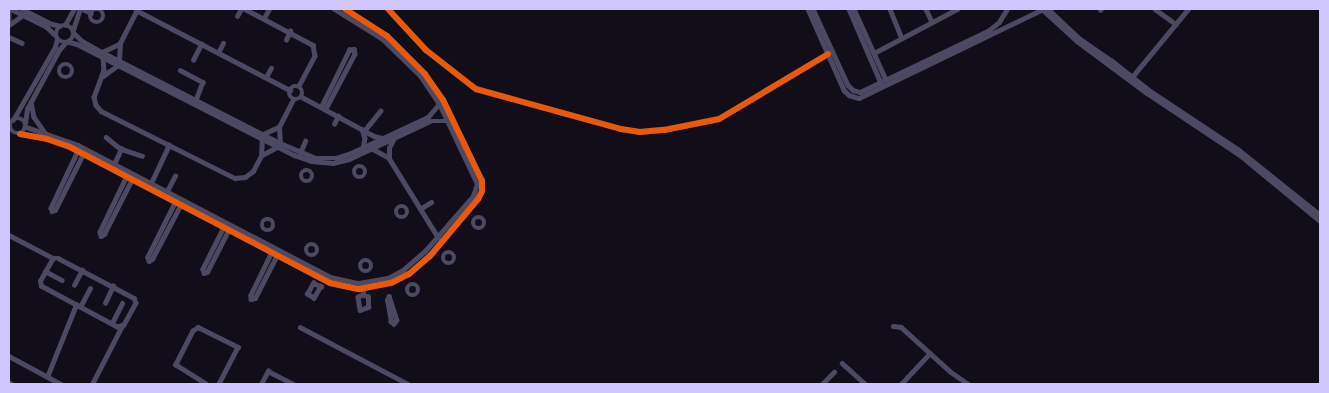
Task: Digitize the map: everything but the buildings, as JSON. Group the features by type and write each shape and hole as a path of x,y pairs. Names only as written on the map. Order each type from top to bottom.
{"street":[{"path":"34,15 38,9"},
{"path":"74,9 63,25 56,30 55,47 9,127 11,133 53,141 114,164 167,191 226,228 321,278 342,287 363,288 405,276 420,266 481,194 482,181 440,95 403,50 374,26 345,9"},
{"path":"20,134 25,125 26,112 31,101 73,32 82,9 91,13"},
{"path":"237,16 241,9"},
{"path":"246,9 311,43 315,49 315,56 299,86"},
{"path":"264,18 269,9"},
{"path":"13,120 20,118 25,125 85,153 178,203 198,210 336,279 367,283 387,282 413,262 438,237 473,196 477,187 448,121 420,76 390,46 363,25 334,9"},
{"path":"388,9 426,50 476,89 633,131 658,131 715,120 828,54"},
{"path":"808,9 846,92 854,97 861,98 1043,9 1070,35 1147,93 1225,143 1320,221"},
{"path":"814,9 849,87 860,92 988,31 999,22 1007,9"},
{"path":"849,9 881,83"},
{"path":"854,9 886,80"},
{"path":"890,9 902,38"},
{"path":"926,9 932,22"},
{"path":"874,53 957,9"},
{"path":"1155,9 1176,24"},
{"path":"1132,77 1188,9"},
{"path":"9,24 10,10 24,11 34,15 48,25 56,38 82,44 196,100 250,130"},
{"path":"102,77 119,63 120,43 136,10 290,90"},
{"path":"1052,10 1072,32 1225,143 1320,215"},
{"path":"9,24 24,11"},
{"path":"24,11 48,25 63,25 73,32 82,44"},
{"path":"286,40 290,31"},
{"path":"9,37 22,43"},
{"path":"102,55 120,43"},
{"path":"218,53 223,43"},
{"path":"193,60 201,44"},
{"path":"354,48 354,54 324,108 348,50 354,48"},
{"path":"102,55 102,77 94,97 99,109 237,178 251,173 261,156 279,145 326,159 346,155 429,119 448,121"},
{"path":"119,63 312,161 332,163 353,158 394,140 429,119 439,104"},
{"path":"52,64 60,68"},
{"path":"266,77 271,68"},
{"path":"180,70 203,82 196,100"},
{"path":"290,90 294,86 299,86"},
{"path":"299,86 303,90 302,97"},
{"path":"290,90 290,95 293,99"},
{"path":"293,99 298,100 302,97"},
{"path":"302,97 374,136 384,139"},
{"path":"279,145 278,127 293,99"},
{"path":"31,101 36,121 46,134"},
{"path":"363,148 363,130 380,111"},
{"path":"334,124 338,116"},
{"path":"262,136 278,127"},
{"path":"261,156 262,136"},
{"path":"106,137 122,149 142,156"},
{"path":"389,158 389,148 394,140"},
{"path":"300,152 305,141"},
{"path":"151,183 169,145"},
{"path":"114,164 122,149"},
{"path":"373,149 389,158 438,237"},
{"path":"59,196 85,153"},
{"path":"353,158 357,166"},
{"path":"309,170 312,161"},
{"path":"167,191 175,176"},
{"path":"108,220 130,178"},
{"path":"407,208 416,202"},
{"path":"420,209 431,202"},
{"path":"157,244 178,203"},
{"path":"467,212 474,219"},
{"path":"212,255 226,228"},
{"path":"260,240 265,230"},
{"path":"9,235 53,258 58,258 82,270 136,300 92,384"},
{"path":"437,247 445,254"},
{"path":"261,280 274,254"},
{"path":"305,264 309,255"},
{"path":"53,258 40,282 41,286 112,324 122,326"},
{"path":"74,286 82,270"},
{"path":"45,271 62,280"},
{"path":"366,272 367,283"},
{"path":"405,276 410,284"},
{"path":"318,284 321,278"},
{"path":"387,282 388,296 390,314 394,324 397,320 391,298 388,296"},
{"path":"105,303 113,286"},
{"path":"48,384 78,306 90,288"},
{"path":"363,288 363,295"},
{"path":"112,324 122,303"},
{"path":"894,326 900,327 968,384"},
{"path":"206,384 175,365 192,331 198,327 238,347 219,384"},
{"path":"300,327 408,384"},
{"path":"901,384 930,353"},
{"path":"9,356 61,384"},
{"path":"842,364 865,384"},
{"path":"261,384 268,371 294,384"},
{"path":"822,384 834,372"}],"cycle path":[{"path":"20,134 47,139 70,147 330,283 359,289 391,283 409,274 430,256 478,199 482,191 482,181 443,100 425,74 387,36 345,9"},
{"path":"388,9 426,50 476,89 621,129 639,132 664,130 719,119 828,54"}]}
